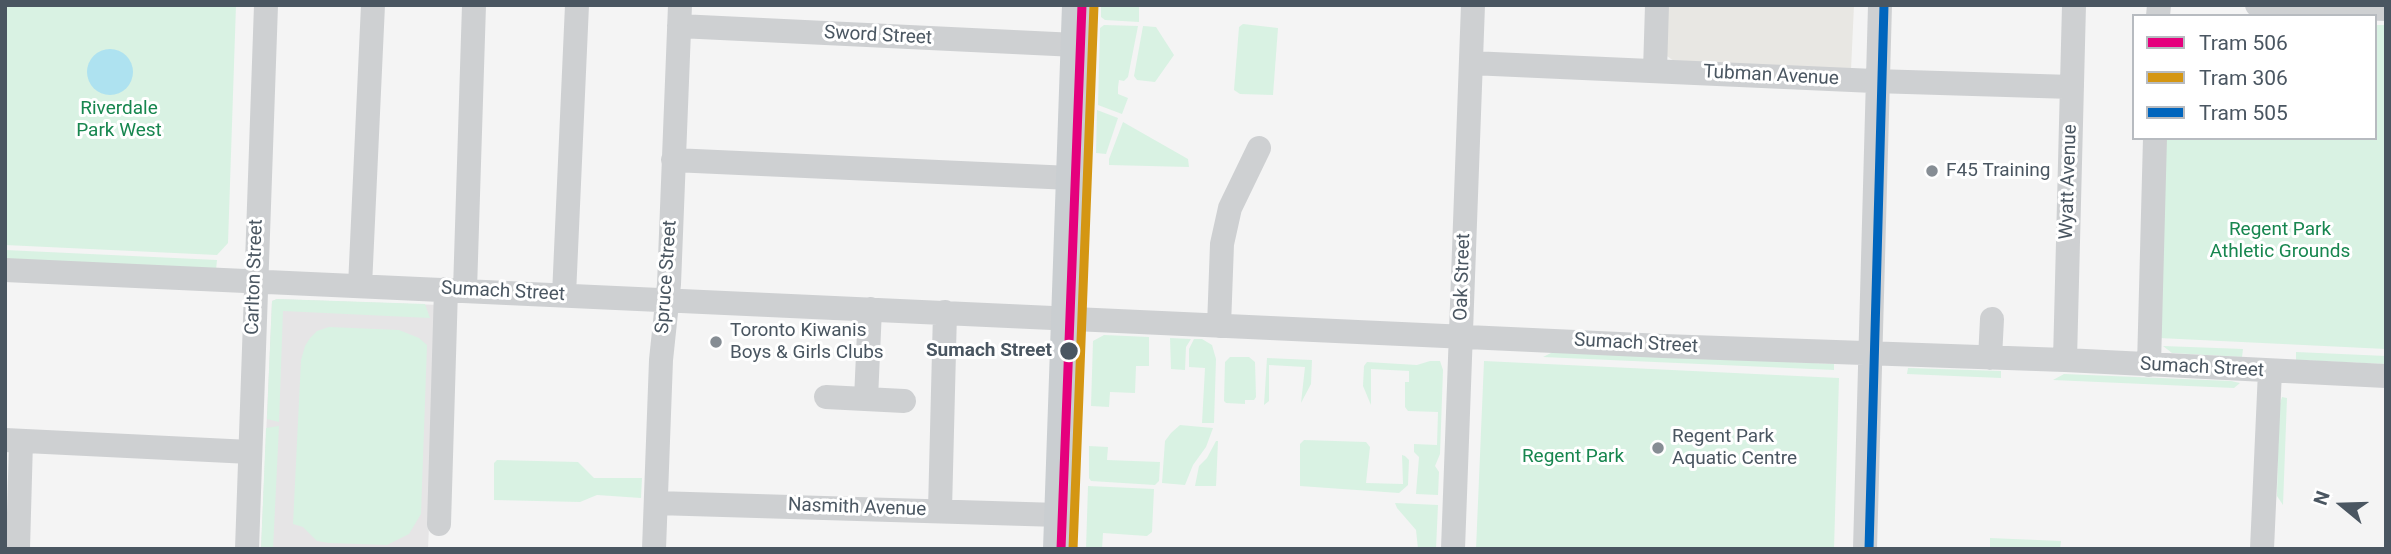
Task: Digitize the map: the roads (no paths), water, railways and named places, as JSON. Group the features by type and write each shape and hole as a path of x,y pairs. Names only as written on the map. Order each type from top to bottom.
{"main road":[{"path":"1058,549 1077,5"}],"street":[{"name":"Carlton Street","path":"247,549 254,280 266,5"},
{"path":"360,286 373,5"},
{"path":"439,524 474,5"},
{"path":"565,295 578,5"},
{"name":"Oak Street","path":"1454,549 1473,5"},
{"path":"1655,71 1657,5"},
{"path":"1865,549 1880,5"},
{"name":"Wyatt Avenue","path":"2065,360 2074,5"},
{"path":"2257,5 2386,9"},
{"name":"Sword Street","path":"680,16 1076,46"},
{"name":"Spruce Street","path":"654,549 661,360 680,16"},
{"name":"Tubman Avenue","path":"1471,63 1878,81 2072,86"},
{"path":"2149,365 2155,140"},
{"path":"1219,326 1222,244 1227,220 1259,148"},
{"path":"673,160 1071,178"},
{"name":"Sumach Street","path":"5,270 2386,376"},
{"path":"866,399 870,309"},
{"path":"940,510 945,313"},
{"path":"1990,358 1992,319"},
{"path":"2262,549 2270,371"},
{"path":"826,397 904,401"},
{"path":"18,549 13,441 250,452"},
{"name":"Nasmith Avenue","path":"656,503 1059,515"}],"water":[{"path":"110,49 126,56 133,72 126,88 110,95 94,88 87,72 94,56"}],"tram line":[{"name":"506","path":"1061,549 1082,5"},
{"name":"306","path":"1073,549 1094,5"},
{"name":"505","path":"1869,549 1884,5"}],"place":[{"name":"F45 Training","path":"1932,171"},
{"name":"Toronto Kiwanis Boys & Girls Clubs","path":"716,342"},
{"name":"Sumach Street","path":"1069,351"},
{"name":"Regent Park Aquatic Centre","path":"1658,448"}],"park label":[{"name":"Riverdale Park West","path":"119,120"},
{"name":"Regent Park Athletic Grounds","path":"2280,241"},
{"name":"Regent Park","path":"1573,457"}]}
